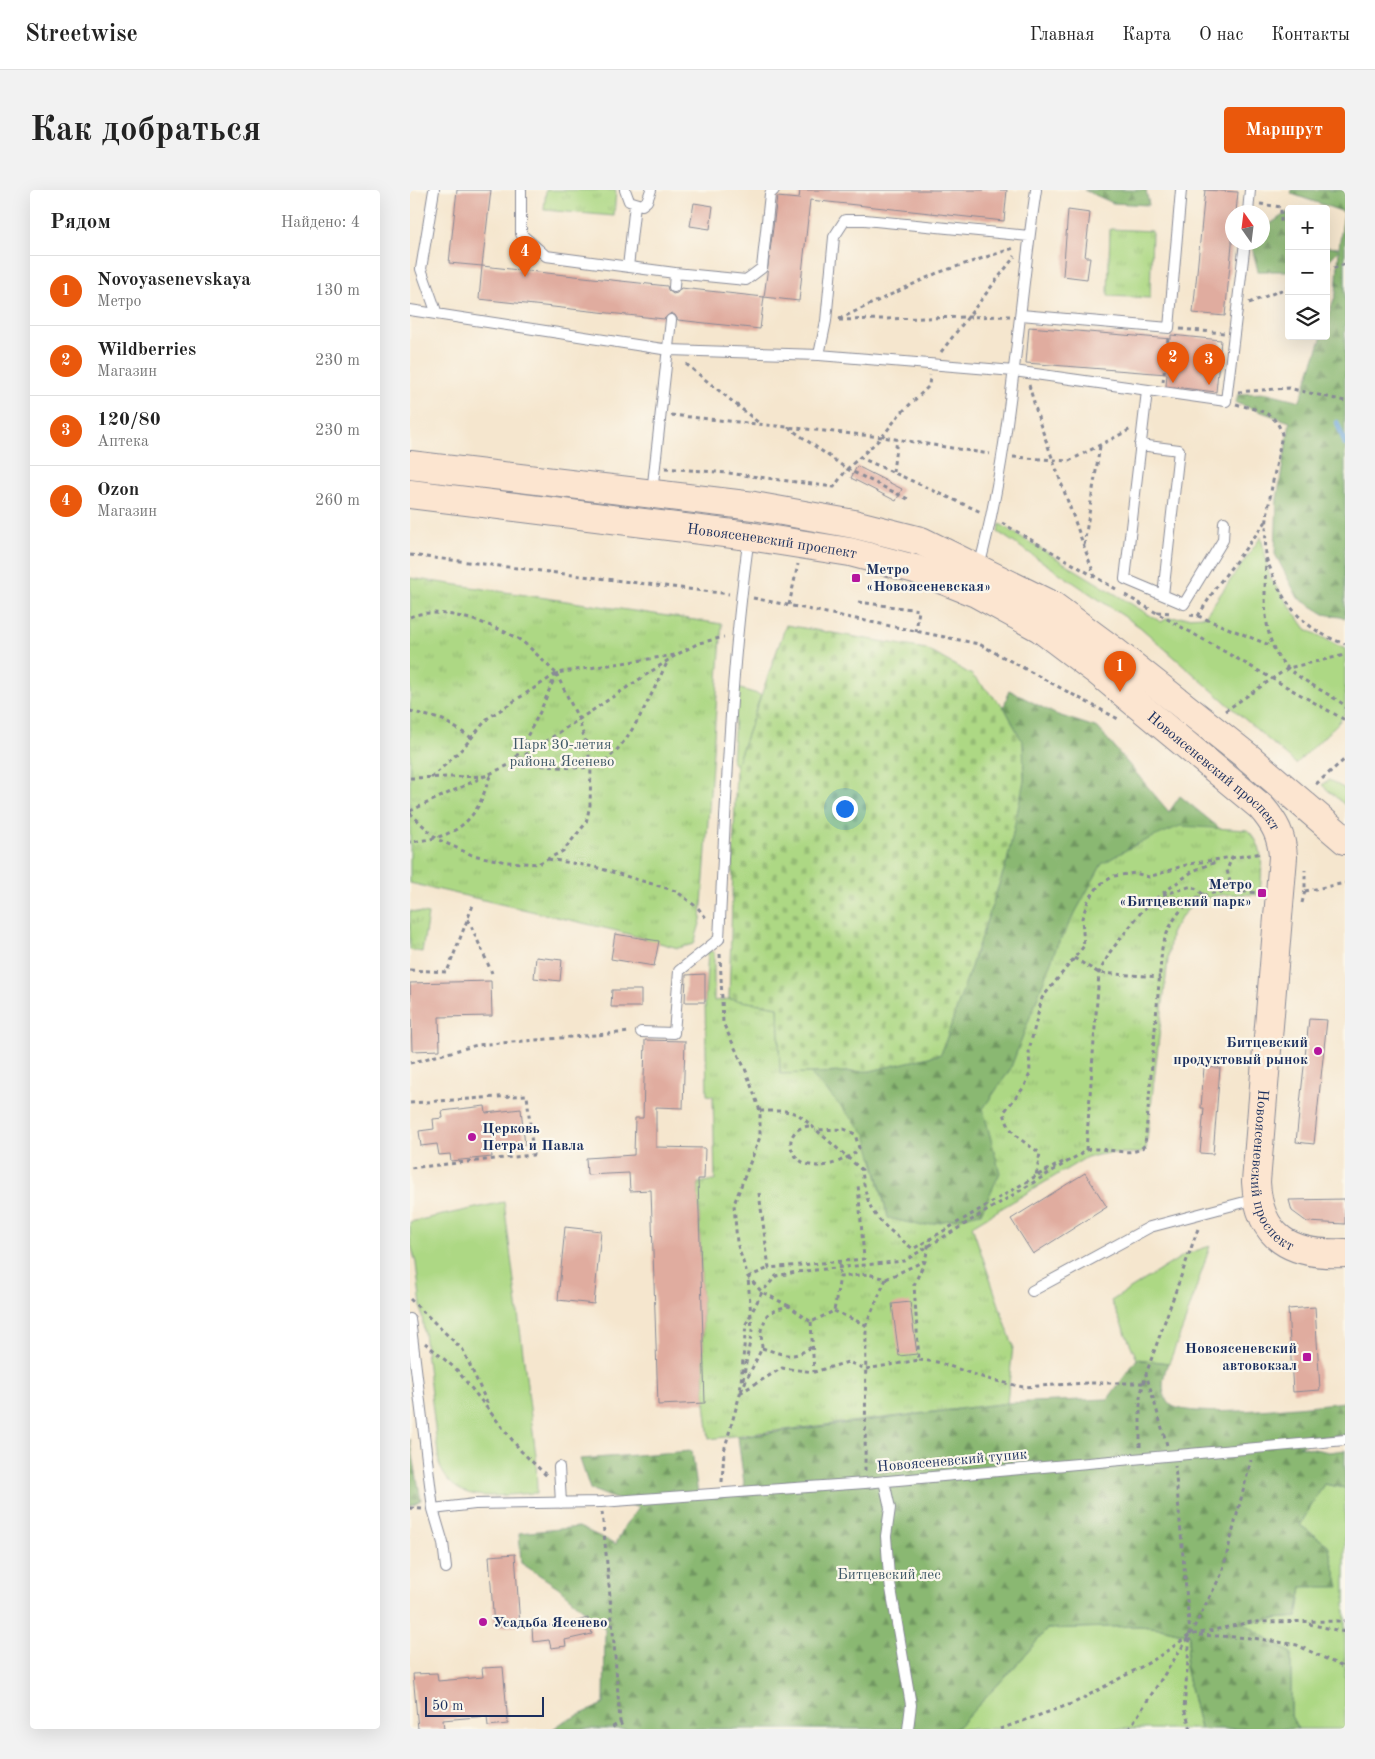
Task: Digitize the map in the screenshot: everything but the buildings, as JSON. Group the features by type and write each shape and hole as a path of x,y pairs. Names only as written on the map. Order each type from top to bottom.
{"street":[{"name":"Новоясеневский проспект","path":"410,465 654,480 754,506 854,524 921,541 1053,606 1114,650 1248,758 1345,840"},
{"name":"Новоясеневский проспект","path":"410,494 749,536 850,552 915,569 976,593 1040,628 1097,671 1272,819 1282,843 1283,858 1256,1182 1257,1199 1266,1224 1282,1242 1302,1250 1329,1254 1345,1253"}],"lane":[{"path":"434,190 421,269 437,314"},
{"path":"521,190 521,234 546,256 675,273 746,280 762,268 770,194 774,190"},
{"path":"625,190 629,201 635,204 642,204 647,201 651,190"},
{"path":"979,568 991,517 1014,371 1036,190"},
{"path":"1021,315 1169,328 1181,190"},
{"path":"1249,205 1250,190"},
{"path":"628,267 635,204"},
{"path":"819,355 831,321 834,237 844,220 865,220 1029,236"},
{"path":"410,310 669,350 819,355 932,364 1025,372 1162,393 1227,397 1244,250"},
{"path":"674,287 675,273"},
{"path":"654,480 671,320"},
{"path":"1147,391 1125,579 1184,604 1223,540 1224,522"},
{"path":"1140,445 1179,450 1163,595"},
{"path":"641,1032 674,1034 678,972 719,939 730,715 737,629 749,536"},
{"path":"1032,1291 1150,1226 1257,1199"},
{"path":"410,1319 433,1509 443,1543 446,1568"},
{"name":"Новоясеневский тупик","path":"433,1509 475,1504 601,1502 864,1483 1345,1440"},
{"path":"559,1467 561,1503"},
{"path":"884,1481 890,1508 886,1536 889,1578 911,1705 908,1729"}],"path":[{"path":"1270,207 1281,207 1280,222 1285,223"},
{"path":"654,480 728,473 834,487 858,457 882,437 899,416 929,386 932,364 1029,236"},
{"path":"831,321 937,273 1023,245"},
{"path":"1330,270 1345,264"},
{"path":"1237,308 1285,289"},
{"path":"831,321 1021,315"},
{"path":"1162,393 1169,328 1234,334"},
{"path":"669,350 760,424"},
{"path":"1025,372 1040,424 1095,577"},
{"path":"1227,397 1288,388 1345,401"},
{"path":"1227,397 1272,415 1279,424 1282,434 1268,519 1266,556 1267,617 1272,646 1288,668 1343,704 1345,708"},
{"path":"662,414 882,437 1053,462 1069,461 1143,422"},
{"path":"787,426 847,469 910,500"},
{"path":"893,472 897,439"},
{"path":"1084,545 1100,446"},
{"path":"858,457 991,517 1270,679 1345,720"},
{"path":"814,492 815,484"},
{"path":"1198,616 1217,586 1268,519"},
{"path":"410,555 741,596 979,644 1122,720"},
{"path":"789,605 800,556"},
{"path":"1266,556 1279,591 1294,613 1326,638 1345,644"},
{"path":"858,602 919,610 916,632"},
{"path":"1154,611 1198,616 1272,646"},
{"path":"410,617 419,613 465,617 516,638 556,673 578,718 587,746 590,767 590,806 586,823 563,851 538,864 506,862 472,855 437,839 410,812 490,776 513,763 578,718 676,655 699,643 721,639 737,629"},
{"path":"430,779 472,738 488,718 556,673 676,655"},
{"path":"1225,711 1288,668 1345,655"},
{"path":"513,763 590,767 605,761 622,744 668,661"},
{"path":"513,763 540,712 556,673"},
{"path":"410,711 443,720 472,738"},
{"path":"1316,784 1345,759"},
{"path":"410,778 490,776"},
{"path":"410,842 437,839 460,827 477,808 490,776"},
{"path":"1263,846 1265,853 1264,861"},
{"path":"1036,1176 1040,1153 1013,1135 1006,1124 1004,1112 1025,1086 1030,1072 1029,1050 1042,998 1084,946 1082,918 1088,901 1099,885 1114,876 1135,873 1149,878 1189,864 1265,853"},
{"path":"1232,857 1227,870 1232,890"},
{"path":"1087,1150 1100,973 1125,931 1142,910 1193,872 1232,857"},
{"path":"548,858 595,867 676,891 698,908 719,939 723,1023 746,1071 760,1111 760,1137 734,1204 737,1243 748,1277 752,1330 740,1394 724,1451 722,1493"},
{"path":"1305,891 1345,883"},
{"path":"1261,902 1263,885"},
{"path":"1159,896 1192,886 1204,895"},
{"path":"760,1111 798,1114 809,1126 862,1170 867,1201 872,1213 883,1225 913,1249 1036,1176 1087,1150 1095,1148 1134,1152 1142,1150 1145,1145 1162,948 1172,920 1182,907 1194,898 1232,890 1262,893"},
{"path":"410,970 447,972 473,905"},
{"path":"468,918 492,973"},
{"path":"1074,958 1100,973 1160,977"},
{"path":"410,1063 477,1045 641,1032"},
{"path":"410,1103 527,1095 533,1155 410,1168"},
{"path":"809,1126 800,1127 793,1134 791,1152 796,1158 807,1165 818,1168 856,1153 859,1148 855,1134 844,1129 815,1130"},
{"path":"740,1394 743,1339 746,1324 762,1292 776,1276 904,1261 1087,1150"},
{"path":"748,1277 769,1268 864,1259 858,1184"},
{"path":"759,1193 769,1268"},
{"path":"859,1202 867,1201"},
{"path":"1140,1458 1140,1397 1143,1383 1203,1214"},
{"path":"920,1360 914,1285 925,1261 930,1238"},
{"path":"840,1277 868,1274 886,1279 925,1261"},
{"path":"834,1311 840,1277 839,1262"},
{"path":"748,1277 762,1292 790,1306 811,1322 814,1346 814,1372"},
{"path":"864,1483 866,1325 886,1279"},
{"path":"410,1298 463,1350 490,1410"},
{"path":"740,1394 762,1348 761,1330 767,1315 777,1309 790,1306"},
{"path":"811,1322 834,1311 866,1325"},
{"path":"412,1331 457,1370 522,1451 560,1488"},
{"path":"762,1348 785,1355 800,1355 814,1346"},
{"path":"740,1394 782,1368 814,1372 848,1362 866,1369 920,1360 937,1362 988,1379 1023,1387 1089,1383 1143,1383"},
{"path":"1146,1374 1172,1455 1190,1635 1184,1709 1191,1729"},
{"path":"1129,1729 1190,1635 1222,1573 1254,1447"},
{"path":"601,1502 613,1624 614,1662 620,1722 623,1729"},
{"path":"1000,1729 1074,1703 1152,1660 1190,1635 1251,1622 1282,1620 1345,1632"},
{"path":"1304,1623 1345,1621"},
{"path":"1190,1635 1253,1638 1297,1645 1345,1668"},
{"path":"610,1729 620,1722"}],"green space":[{"path":"546,190 616,190 614,216 544,210"},
{"path":"1084,190 1146,190 1149,205 1113,203"},
{"path":"1291,190 1345,190 1345,618 1324,614 1298,598 1275,554 1277,499 1290,422 1236,403 1238,394 1268,393 1300,401 1321,340 1330,340 1330,311 1336,294 1339,250 1330,259 1330,247 1339,248 1344,212 1330,207 1330,205 1324,205 1292,194"},
{"path":"1285,214 1285,271 1258,271 1253,250 1270,250 1270,224"},
{"path":"1110,229 1152,231 1150,298 1108,296"},
{"path":"1000,524 1161,622 1168,618 1205,616 1261,537 1270,578 1306,629 1345,649 1345,713 1339,722 1296,764 1140,627 998,532"},
{"name":"Парк 30-летия района Ясенево","path":"410,578 722,624 701,920 694,944 678,948 613,930 410,883"},
{"path":"786,625 926,649 972,675 1004,707 1023,743 1024,780 1007,861 941,1054 870,1071 780,1074 778,1007 729,999 736,766"},
{"path":"737,688 761,695 736,766 732,761"},
{"path":"1009,690 1055,714 1098,728 1169,812 1180,796 1218,827 1215,843 1135,845 1102,864 1057,946 1010,1070 983,1109 1000,1173 981,1213 922,1226 888,1218 873,1158 810,1073 870,1071 941,1054 1007,861 1024,780 1023,743 1004,707"},
{"path":"1329,780 1345,789 1345,805 1322,785"},
{"path":"1180,826 1247,830 1258,844 1260,852 1262,869 1260,895 1231,894 1207,898 1187,910 1171,934 1146,1149 1141,1153 1109,1153 1087,1157 972,1226 1013,1346 1007,1403 709,1439 705,1403 698,1183 715,1180 713,1096 707,1095 705,1002 708,951 714,952 714,1001 729,999 778,1007 780,1074 810,1073 866,1134 888,1218 922,1226 981,1213 1000,1173 983,1109 1010,1070 1057,946 1102,864 1135,845"},
{"path":"410,911 428,914 422,952 410,950"},
{"path":"504,1202 536,1456 537,1493 493,1496 467,1493 455,1487 446,1477 439,1463 416,1263 410,1241 410,1222"},
{"path":"1210,1246 1185,1322 1169,1363 1137,1359 1111,1301 1186,1254"},
{"name":"Битцевский лес","path":"1137,1359 1168,1363 1163,1390 1167,1401 1171,1405 1182,1409 1202,1411 1254,1410 1345,1402 1345,1435 1319,1437 1299,1446 1329,1452 1345,1450 1345,1488 1324,1484 1300,1525 1328,1545 1339,1587 1302,1587 1297,1617 1242,1622 1291,1653 1291,1716 1298,1729 1200,1729 1185,1667 1190,1635 1161,1628 1139,1626 1047,1629 1020,1661 959,1726 953,1729 553,1729 563,1722 604,1704 605,1629 558,1587 521,1563 519,1533 579,1527 616,1544 625,1525 639,1508 590,1489 580,1459 692,1451 698,1495 745,1491 738,1437 1007,1403 1108,1399"},
{"path":"410,1439 421,1500 410,1506"},
{"path":"1324,1484 1345,1488 1345,1729 1298,1729 1291,1716 1291,1653 1241,1622 1297,1617 1302,1587 1328,1545 1300,1525"},
{"path":"1139,1626 1161,1628 1190,1635 1185,1667 1200,1729 953,1729 959,1726 1020,1661 1047,1629"}],"waterway":[{"path":"1337,422 1345,444"}],"place":[{"name":"Ozon","path":"525,277"},
{"name":"Wildberries","path":"1173,383"},
{"name":"120/80","path":"1209,385"},
{"name":"Метро «Новоясеневская»","path":"856,578"},
{"name":"Novoyasenevskaya","path":"1120,692"},
{"name":"Метро «Битцевский парк»","path":"1262,893"},
{"name":"Битцевский продуктовый рынок","path":"1318,1051"},
{"name":"Церковь Петра и Павла","path":"472,1137"},
{"name":"Новоясеневский автовокзал","path":"1307,1357"},
{"name":"Усадьба Ясенево","path":"483,1622"}]}
